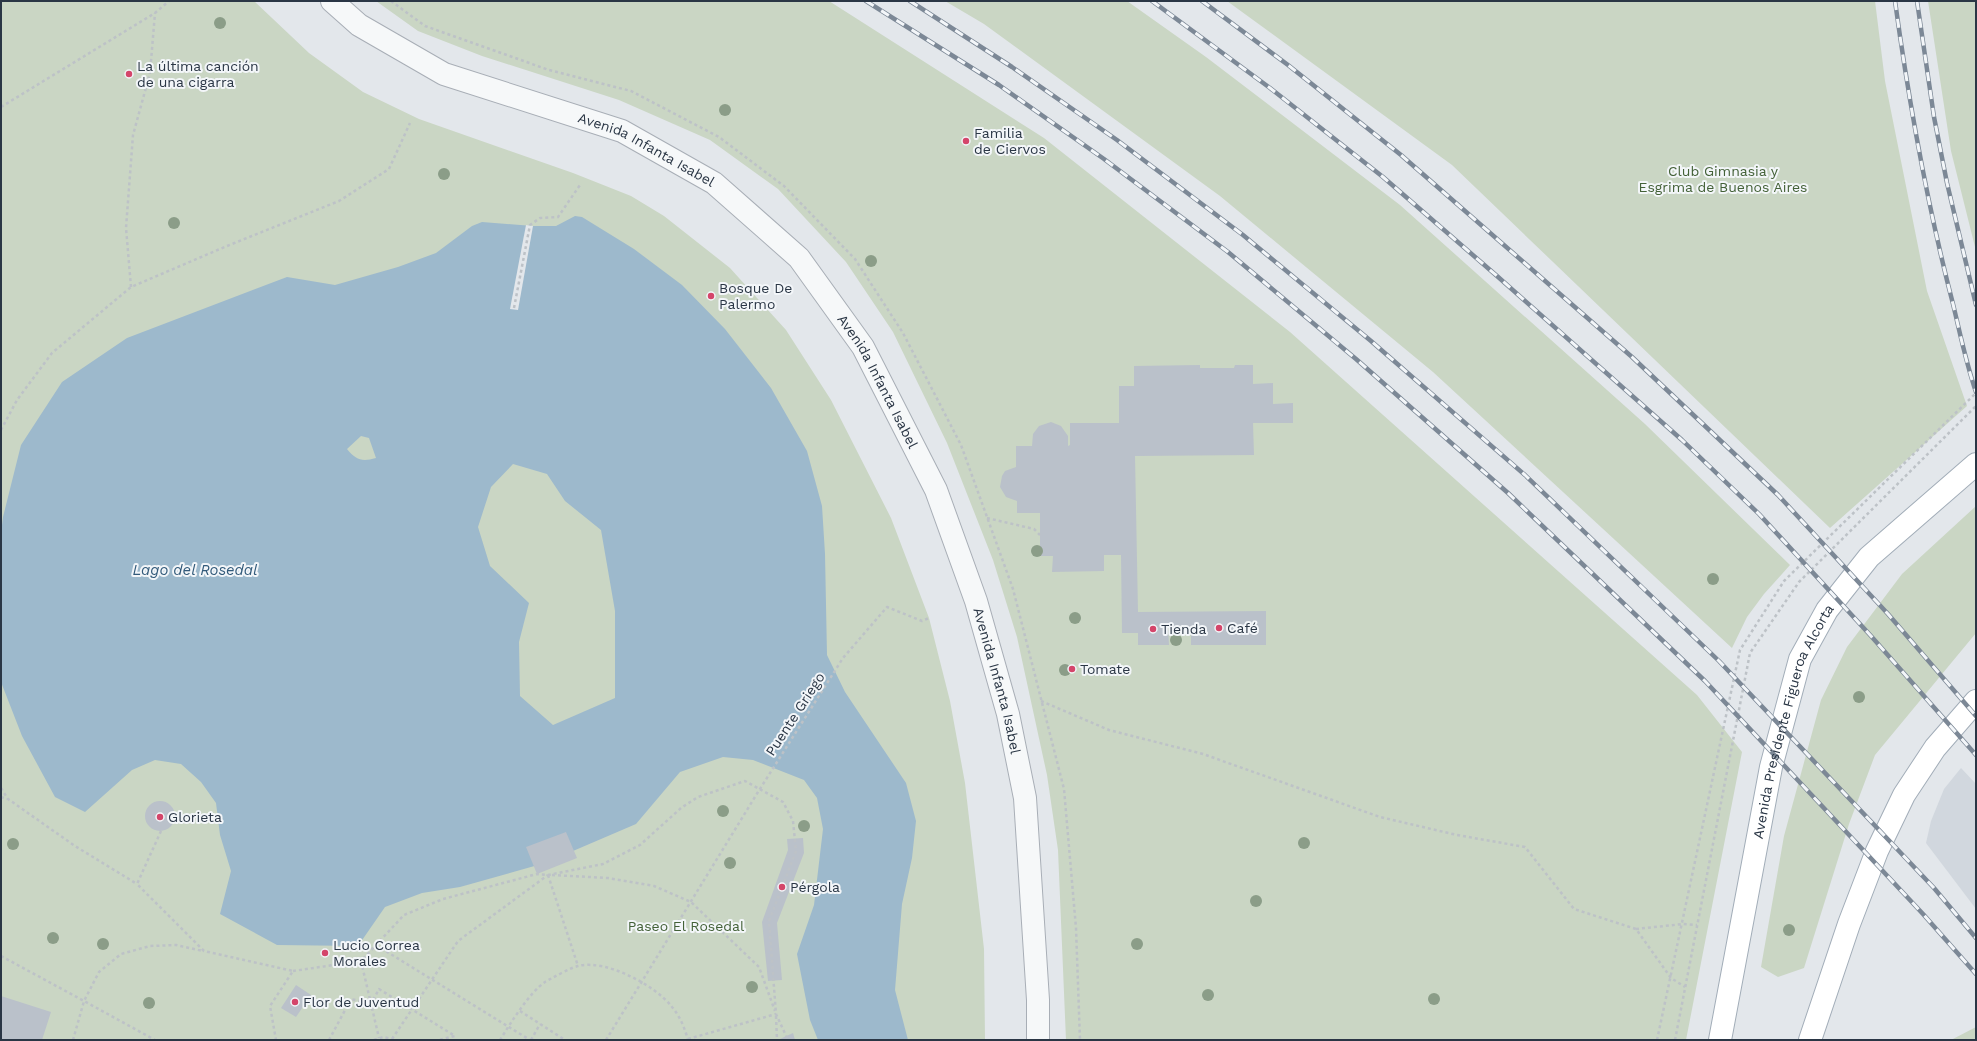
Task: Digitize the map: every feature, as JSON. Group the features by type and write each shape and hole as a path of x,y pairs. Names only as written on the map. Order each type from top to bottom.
{"main road":[{"name":"Avenida Presidente Figueroa Alcorta","path":"1720,1040 1771,767 1800,659 1827,610 1869,557 1976,464"},
{"path":"1810,1040 1849,924 1877,852 1904,796 1935,748 1976,701"}],"street":[{"name":"Avenida Infanta Isabel","path":"332,1 359,25 444,74 622,131 714,183 799,258 863,347 936,490 976,601 1008,714 1025,798 1038,1000 1038,1040"}],"path":[{"path":"1,107 156,13 169,1"},
{"path":"391,1 424,26 549,70 631,91"},
{"path":"131,287 126,228 133,135 150,73 156,13"},
{"path":"1,430 17,400 52,353 131,287 338,201 389,169 410,123"},
{"path":"514,308 530,226 540,218 558,218 580,185"},
{"path":"988,518 1034,529 1040,535"},
{"name":"Puente Griego","path":"606,1040 764,781 843,658 887,607 922,621 929,618"},
{"path":"1041,701 1109,730 1202,754 1380,816 1457,835 1524,847 1574,909 1636,929 1682,924 1697,925"},
{"path":"374,1040 379,1038 393,1040 458,941 548,875 603,864 640,845 681,808 698,797 744,781 760,788 783,802 793,821 796,851 769,922 777,1040"},
{"path":"1,788 8,799"},
{"path":"1,797 8,799 75,846 137,884 204,951"},
{"path":"137,884 161,831"},
{"path":"73,1040 84,1001 98,972 121,954 150,946 176,945 293,971 361,961 404,915 443,899 536,874 608,878 654,886 690,902 758,967 776,1014 788,1040"},
{"path":"548,875 578,966"},
{"path":"1636,929 1671,978 1685,987"},
{"path":"376,945 530,1040 540,1024"},
{"path":"1,956 155,1040"},
{"path":"361,961 379,1038"},
{"path":"500,1040 520,1011 544,983 578,966 598,966 619,971 642,981 672,1006 684,1026 688,1040 776,1014"},
{"path":"276,1040 270,1006 293,971"},
{"path":"371,1004 379,989 455,1036 439,1040"},
{"path":"329,1040 351,999 371,1004"},
{"path":"520,1011 565,1040"}],"shaded area":[{"path":"1961,768 1976,784 1976,909 1926,843 1931,821 1944,789"}],"green space":[{"name":"Paseo El Rosedal","path":"1,1 254,1 309,53 363,92 419,119 573,173 631,196 664,216 730,268 786,330 831,400 891,518 929,618 950,701 965,783 984,949 985,1040 1,1040"},
{"path":"376,1 829,1 1044,138 1290,332 1697,695 1742,752 1686,1040 1066,1040 1058,850 1047,775 1017,637 993,560 947,443 893,332 846,262 778,189 710,140 619,100 482,56 418,31"},
{"path":"945,1 1127,1 1206,57 1400,205 1645,424 1790,565 1764,594 1747,617 1732,648 1433,372 1220,196 984,24"},
{"name":"Club Gimnasia y Esgrima de Buenos Aires","path":"1227,1 1875,1 1885,81 1927,291 1967,406 1830,528 1452,165"},
{"path":"1928,1 1976,1 1976,251 1951,151"},
{"path":"1976,506 1976,633 1875,755 1849,824 1804,968 1778,977 1761,967 1784,836 1821,700 1847,647 1902,574"},
{"path":"1976,1027 1976,1040 1951,1040"}],"water":[{"name":"Lago del Rosedal","path":"575,216 582,217 634,249 682,285 725,329 771,388 807,451 822,506 825,554 827,655 845,692 906,783 916,821 912,858 902,904 895,990 908,1040 818,1040 810,1020 797,954 814,905 823,829 817,798 804,780 753,760 723,757 680,772 636,824 545,863 460,887 422,893 385,907 358,946 277,945 220,914 231,871 220,835 216,803 201,782 181,764 155,760 132,770 85,812 55,797 22,736 1,682 1,533 3,517 21,445 62,382 127,338 287,277 335,285 398,267 436,253 472,226 482,222 533,226 556,226","holes":["361,436 369,438 376,458 367,460 356,458 347,449","513,464 547,474 565,501 601,530 615,611 615,698 553,725 520,696 519,642 529,603 490,566 478,527 491,487"]}],"pier":[{"path":"526,225 533,226 518,310 510,309"}],"building":[{"path":"1200,365 1200,368 1234,368 1235,365 1253,365 1253,384 1273,383 1273,404 1293,403 1293,423 1253,423 1254,455 1135,456 1138,612 1266,611 1266,645 1191,645 1191,628 1168,628 1169,645 1138,645 1138,633 1122,633 1121,555 1104,555 1104,571 1052,572 1053,556 1040,556 1040,513 1017,513 1017,501 1006,497 1000,487 1002,476 1005,471 1016,467 1016,446 1032,446 1033,434 1039,426 1051,422 1061,426 1068,436 1068,446 1070,445 1070,423 1119,423 1119,386 1134,386 1134,366"},
{"name":"Glorieta","path":"160,801 171,805 175,816 171,827 160,831 149,827 145,816 149,805"},
{"path":"566,832 577,858 537,874 526,847"},
{"name":"Pérgola","path":"803,838 804,853 777,923 782,980 768,981 762,922 788,850 787,839"},
{"path":"296,985 311,995 296,1017 281,1008"},
{"path":"1,996 51,1012 42,1040 1,1040"},
{"path":"793,1033 795,1040 780,1039"}],"railway":[{"path":"866,1 999,85 1104,159 1228,252 1356,359 1508,493 1705,681 1923,914 1976,974"},
{"path":"910,1 1012,67 1117,140 1243,235 1371,341 1525,475 1719,661 1934,888 1976,938"},
{"path":"1152,1 1270,88 1383,177 1682,440 1759,514 1871,636 1976,755"},
{"path":"1202,1 1288,65 1401,155 1632,357 1778,495 1888,614 1976,716"},
{"path":"1895,1 1906,77 1927,191 1963,348 1976,392"},
{"path":"1917,1 1934,117 1947,183 1976,305"}],"place":[{"name":"La última canción de una cigarra","path":"129,74"},
{"name":"Familia de Ciervos","path":"966,141"},
{"name":"Bosque De Palermo","path":"711,296"},
{"name":"Café","path":"1219,628"},
{"name":"Tienda","path":"1153,629"},
{"name":"Tomate","path":"1072,669"},
{"name":"Glorieta","path":"160,817"},
{"name":"Pérgola","path":"782,887"},
{"name":"Lucio Correa Morales","path":"325,953"},
{"name":"Flor de Juventud","path":"295,1002"}]}
